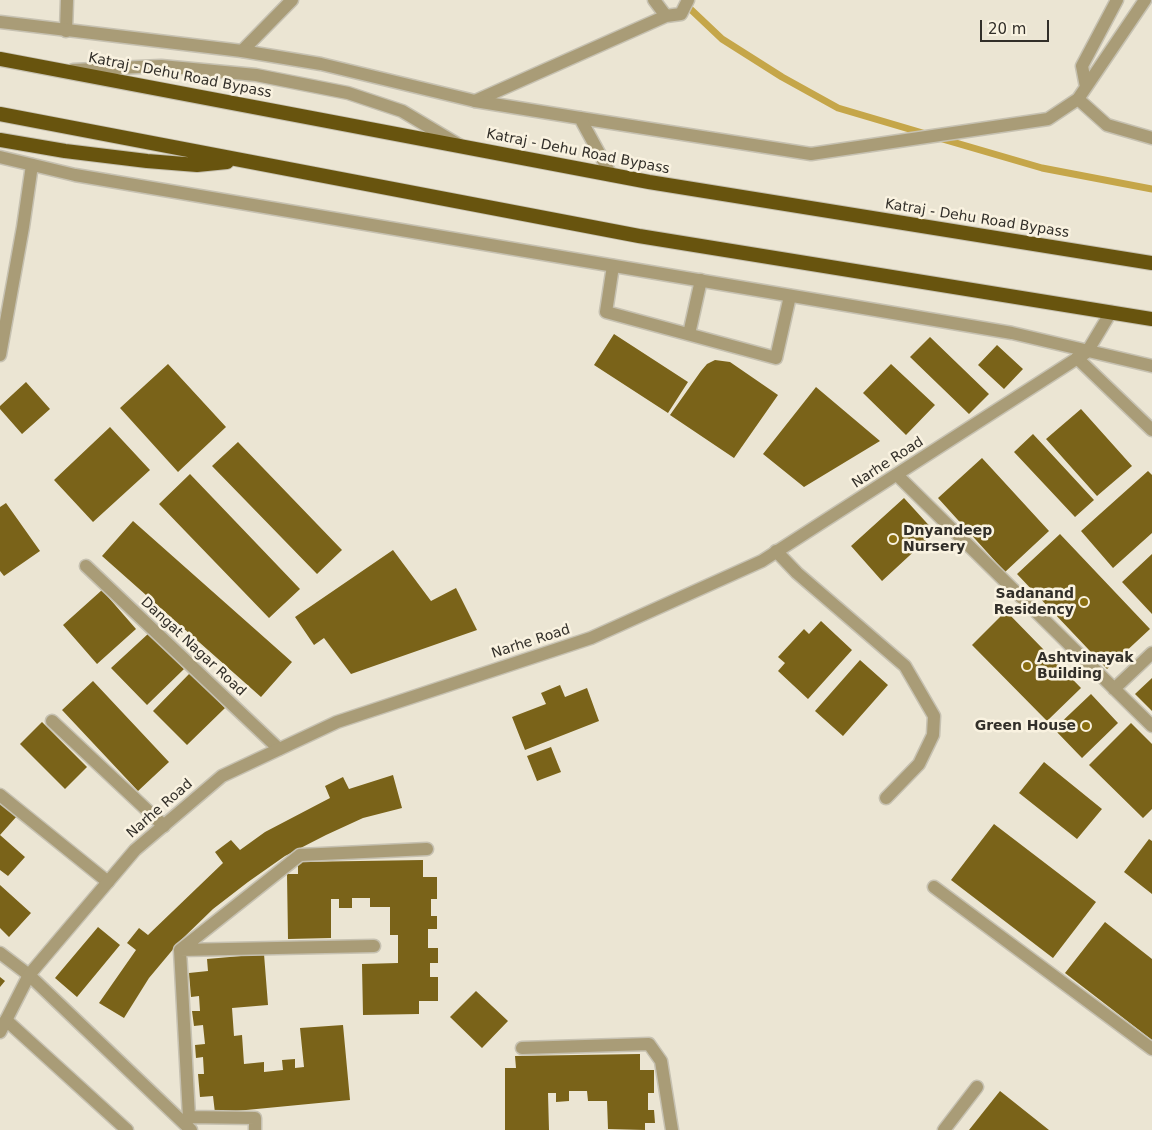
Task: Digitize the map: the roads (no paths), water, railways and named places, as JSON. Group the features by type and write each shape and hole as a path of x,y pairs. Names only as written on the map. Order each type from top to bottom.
{"highway":[{"name":"Katraj - Dehu Road Bypass","path":"0,59 611,175 1152,263"},
{"path":"0,114 640,236 1152,319"},
{"path":"0,140 65,152 172,163 197,165 240,160"}],"street":[{"path":"66,31 67,0"},
{"path":"242,51 292,0"},
{"path":"654,0 666,16"},
{"path":"475,102 666,16 681,14 688,0"},
{"path":"1086,88 1082,66 1118,0"},
{"path":"0,22 242,51 321,64 475,102 811,154 1048,120 1078,99 1145,0"},
{"path":"256,75 259,54"},
{"path":"61,70 161,66 256,75 348,93 402,111 463,147"},
{"path":"1078,99 1107,125 1152,138"},
{"path":"580,118 611,175"},
{"path":"0,157 75,175 1012,333 1082,355 1152,366"},
{"path":"0,355 23,228 32,165"},
{"path":"613,266 606,312 776,358 790,296"},
{"path":"689,334 701,280"},
{"name":"Narhe Road","path":"0,1032 30,975 135,850 222,776 338,722 591,638 762,560 1082,355 1111,312"},
{"path":"1082,355 1152,430"},
{"path":"896,475 1152,726"},
{"path":"776,551 797,573 905,666 934,716 933,735 919,764 886,798"},
{"name":"Dangat Nagar Road","path":"86,566 279,749"},
{"path":"1114,689 1152,653"},
{"path":"52,721 164,826"},
{"path":"0,795 108,882"},
{"path":"180,950 300,855 427,849"},
{"path":"934,887 1152,1049"},
{"path":"180,950 374,946"},
{"path":"180,950 189,1117 255,1118 255,1130"},
{"path":"0,954 30,975 191,1130"},
{"path":"6,1020 127,1130"},
{"path":"522,1048 650,1044 661,1061 672,1130"},
{"path":"944,1130 977,1087"}],"waterway":[{"path":"684,3 722,39 782,77 838,108 926,134"},
{"path":"939,138 1042,168 1152,189"}],"place":[{"name":"Dnyandeep Nursery","path":"893,539"},
{"name":"Sadanand Residency","path":"1084,602"},
{"name":"Ashtvinayak Building","path":"1027,666"},
{"name":"Green House","path":"1086,726"}]}
